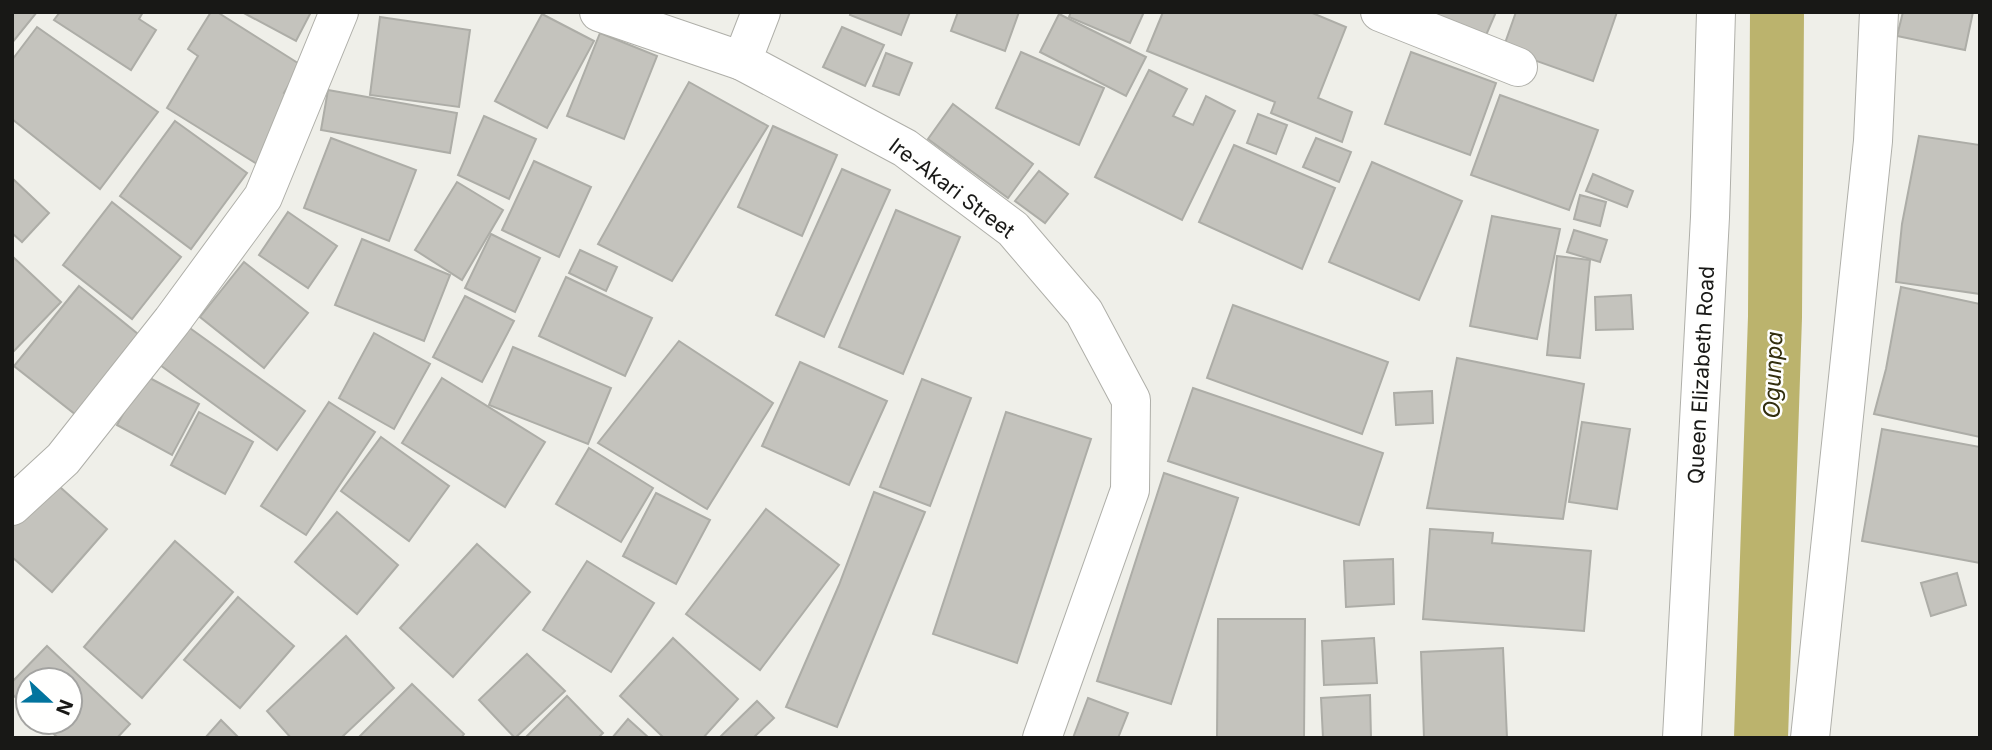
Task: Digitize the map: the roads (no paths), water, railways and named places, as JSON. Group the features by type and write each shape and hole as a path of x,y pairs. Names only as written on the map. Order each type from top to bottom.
{"street":[{"path":"12,506 63,458 172,321 263,197 340,12"},
{"name":"Ire-Akari Street","path":"598,12 742,61 905,148 1013,229 1084,312 1131,401 1129,490 1042,738"},
{"path":"742,61 761,12"},
{"path":"1380,12 1518,67"},
{"name":"Queen Elizabeth Road","path":"1682,738 1710,217 1716,12"},
{"path":"1810,738 1873,141 1879,12"}],"waterway":[{"name":"Ogunpa","path":"1761,738 1775,317 1777,12"}]}
